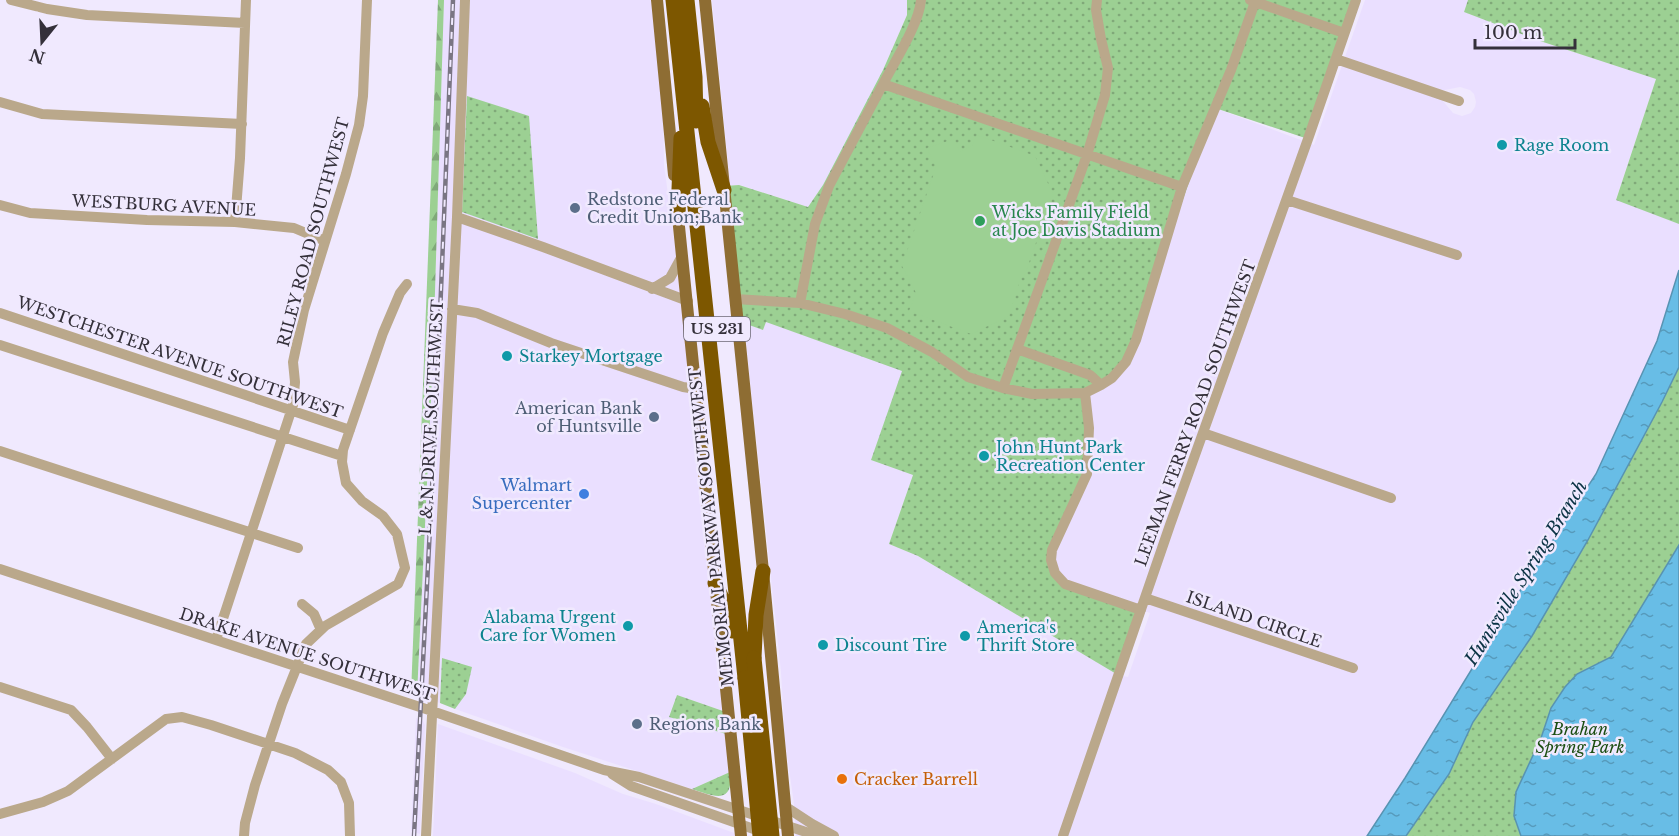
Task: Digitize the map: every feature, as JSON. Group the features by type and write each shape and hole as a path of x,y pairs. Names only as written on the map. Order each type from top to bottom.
{"highway":[{"name":"MEMORIAL PARKWAY SOUTHWEST","path":"674,0 760,836"},
{"name":"MEMORIAL PARKWAY SOUTHWEST","path":"687,0 701,170 746,612 773,836"},
{"path":"695,77 708,142 724,190"},
{"path":"678,215 681,133 685,109"},
{"path":"753,658 756,615 764,571"},
{"path":"715,583 727,609 745,678"}],"main road":[{"path":"657,0 741,831"},
{"path":"705,0 764,571 788,831"},
{"path":"737,782 745,791 764,797 776,795 783,784"}],"street":[{"path":"11,0 46,9 87,15 246,23"},
{"path":"235,222 242,124 246,0"},
{"name":"RILEY ROAD SOUTHWEST","path":"216,640 284,437 295,381 293,362 304,310 359,125 363,96 367,0"},
{"name":"L & N DRIVE SOUTHWEST","path":"426,836 457,217 465,0"},
{"path":"800,303 814,224 829,186 912,29 921,8 921,0"},
{"path":"1003,388 1087,155 1105,95 1108,68 1096,10 1097,0"},
{"name":"LEEMAN FERRY ROAD SOUTHWEST","path":"1063,836 1356,0"},
{"path":"735,299 800,303 845,314 887,328 932,352 968,376 1003,388 1032,394 1085,393 1112,378 1126,362 1136,340 1182,187 1231,70 1252,1 1344,33"},
{"path":"1336,59 1459,100"},
{"path":"883,84 1182,187"},
{"path":"0,102 42,114 242,124"},
{"path":"1287,200 1457,255"},
{"name":"WESTBURG AVENUE","path":"0,206 30,213 66,216 235,222 294,228 325,241"},
{"path":"457,217 688,301"},
{"path":"652,289 670,278 682,256"},
{"path":"244,836 245,823 269,744 306,644 321,630 398,584 405,568 397,534 383,516 362,501 346,483 342,456 383,333 400,294 407,284"},
{"path":"452,309 477,313 551,343 683,387 696,389"},
{"name":"WESTCHESTER AVENUE SOUTHWEST","path":"0,313 350,430"},
{"path":"0,345 342,456"},
{"path":"1017,349 1090,375 1101,385"},
{"path":"1085,393 1089,428 1087,474 1052,550 1051,560 1055,573 1065,584 1141,610"},
{"path":"1203,433 1391,498"},
{"path":"0,451 298,548"},
{"name":"DRAKE AVENUE SOUTHWEST","path":"0,569 604,770 648,780 716,802 788,831 818,836"},
{"name":"ISLAND CIRCLE","path":"1145,598 1353,668"},
{"path":"302,604 314,614 321,630"},
{"path":"0,687 71,710 112,759"},
{"path":"0,814 43,802 68,791 166,719 182,717 295,753 328,770 341,782 349,803 350,836"},
{"name":"DRAKE AVENUE SOUTHWEST","path":"604,770 636,788 741,831 773,836"},
{"path":"636,788 643,780 648,780"},
{"path":"716,802 731,794 737,782"},
{"path":"786,807 834,836"}],"shaded area":[{"path":"444,0 651,0 663,104 664,165 681,290 723,711 677,695 669,716 726,734 730,772 692,789 455,709 466,694 442,658 440,703 417,695 433,356"},
{"path":"712,0 907,0 907,15 883,70 823,185 808,207 740,185 730,185"},
{"path":"1365,0 1468,0 1464,12 1537,40 1656,79 1616,199 1679,224 1679,270 1657,341 1596,474 1516,597 1367,836 796,836 744,323 763,330 766,322 903,370 871,460 913,475 889,544 918,556 1118,675 1128,677 1150,613 1065,584 1051,560 1085,393 1182,187 1215,108 1314,145","holes":["1460,87 1474,94 1475,107 1471,113 1462,116 1453,113 1442,100 1438,90"]},
{"path":"416,718 423,721 425,725 420,834 411,831"},
{"path":"438,724 575,773 623,794 734,833 736,836 433,836"}],"green space":[{"path":"438,0 444,0 433,356 417,695 411,694"},
{"path":"907,0 1356,0 1308,139 1215,108 1126,362 1085,393 1087,474 1051,560 1065,584 1141,610 1118,675 918,556 889,544 913,475 871,460 902,371 766,322 763,330 738,321 724,186 739,185 808,207 823,185 883,70 907,15"},
{"path":"1468,0 1679,0 1679,224 1616,200 1656,79 1537,40 1464,12"},
{"path":"467,96 529,116 538,239 462,212"},
{"name":"Wicks Family Field at Joe Davis Stadium","path":"977,135 1035,156 1053,194 1024,277 1021,277 1009,316 971,334 909,311 916,293 902,266 936,167 927,148 954,139 960,152 972,146"},
{"name":"Brahan Spring Park","path":"1679,367 1679,836 1406,836 1449,774 1473,722 1533,634 1662,402"},
{"path":"442,658 472,667 466,694 455,709 440,703"},
{"path":"677,695 723,711 726,734 669,717"},
{"path":"730,772 729,790 725,794 714,796 692,789"}],"water":[{"path":"1679,270 1679,367 1588,540 1532,636 1473,722 1449,774 1406,836 1367,836 1516,597 1596,474 1657,341"},
{"path":"1679,545 1679,836 1521,836 1514,816 1516,792 1541,738 1551,708 1577,674 1611,657"}],"railway":[{"path":"414,836 436,411 453,0"}],"place":[{"name":"Rage Room","path":"1502,145"},
{"name":"Redstone Federal Credit Union;Bank","path":"575,208"},
{"name":"Wicks Family Field at Joe Davis Stadium","path":"980,221"},
{"name":"Starkey Mortgage","path":"507,356"},
{"name":"American Bank of Huntsville","path":"654,417"},
{"name":"John Hunt Park Recreation Center","path":"984,456"},
{"name":"Walmart Supercenter","path":"584,494"},
{"name":"Alabama Urgent Care for Women","path":"628,626"},
{"name":"America's Thrift Store","path":"965,636"},
{"name":"Discount Tire","path":"823,645"},
{"name":"Regions Bank","path":"637,724"},
{"name":"Cracker Barrell","path":"842,779"}],"water label":[{"name":"Huntsville Spring Branch","path":"1526,573"}]}
